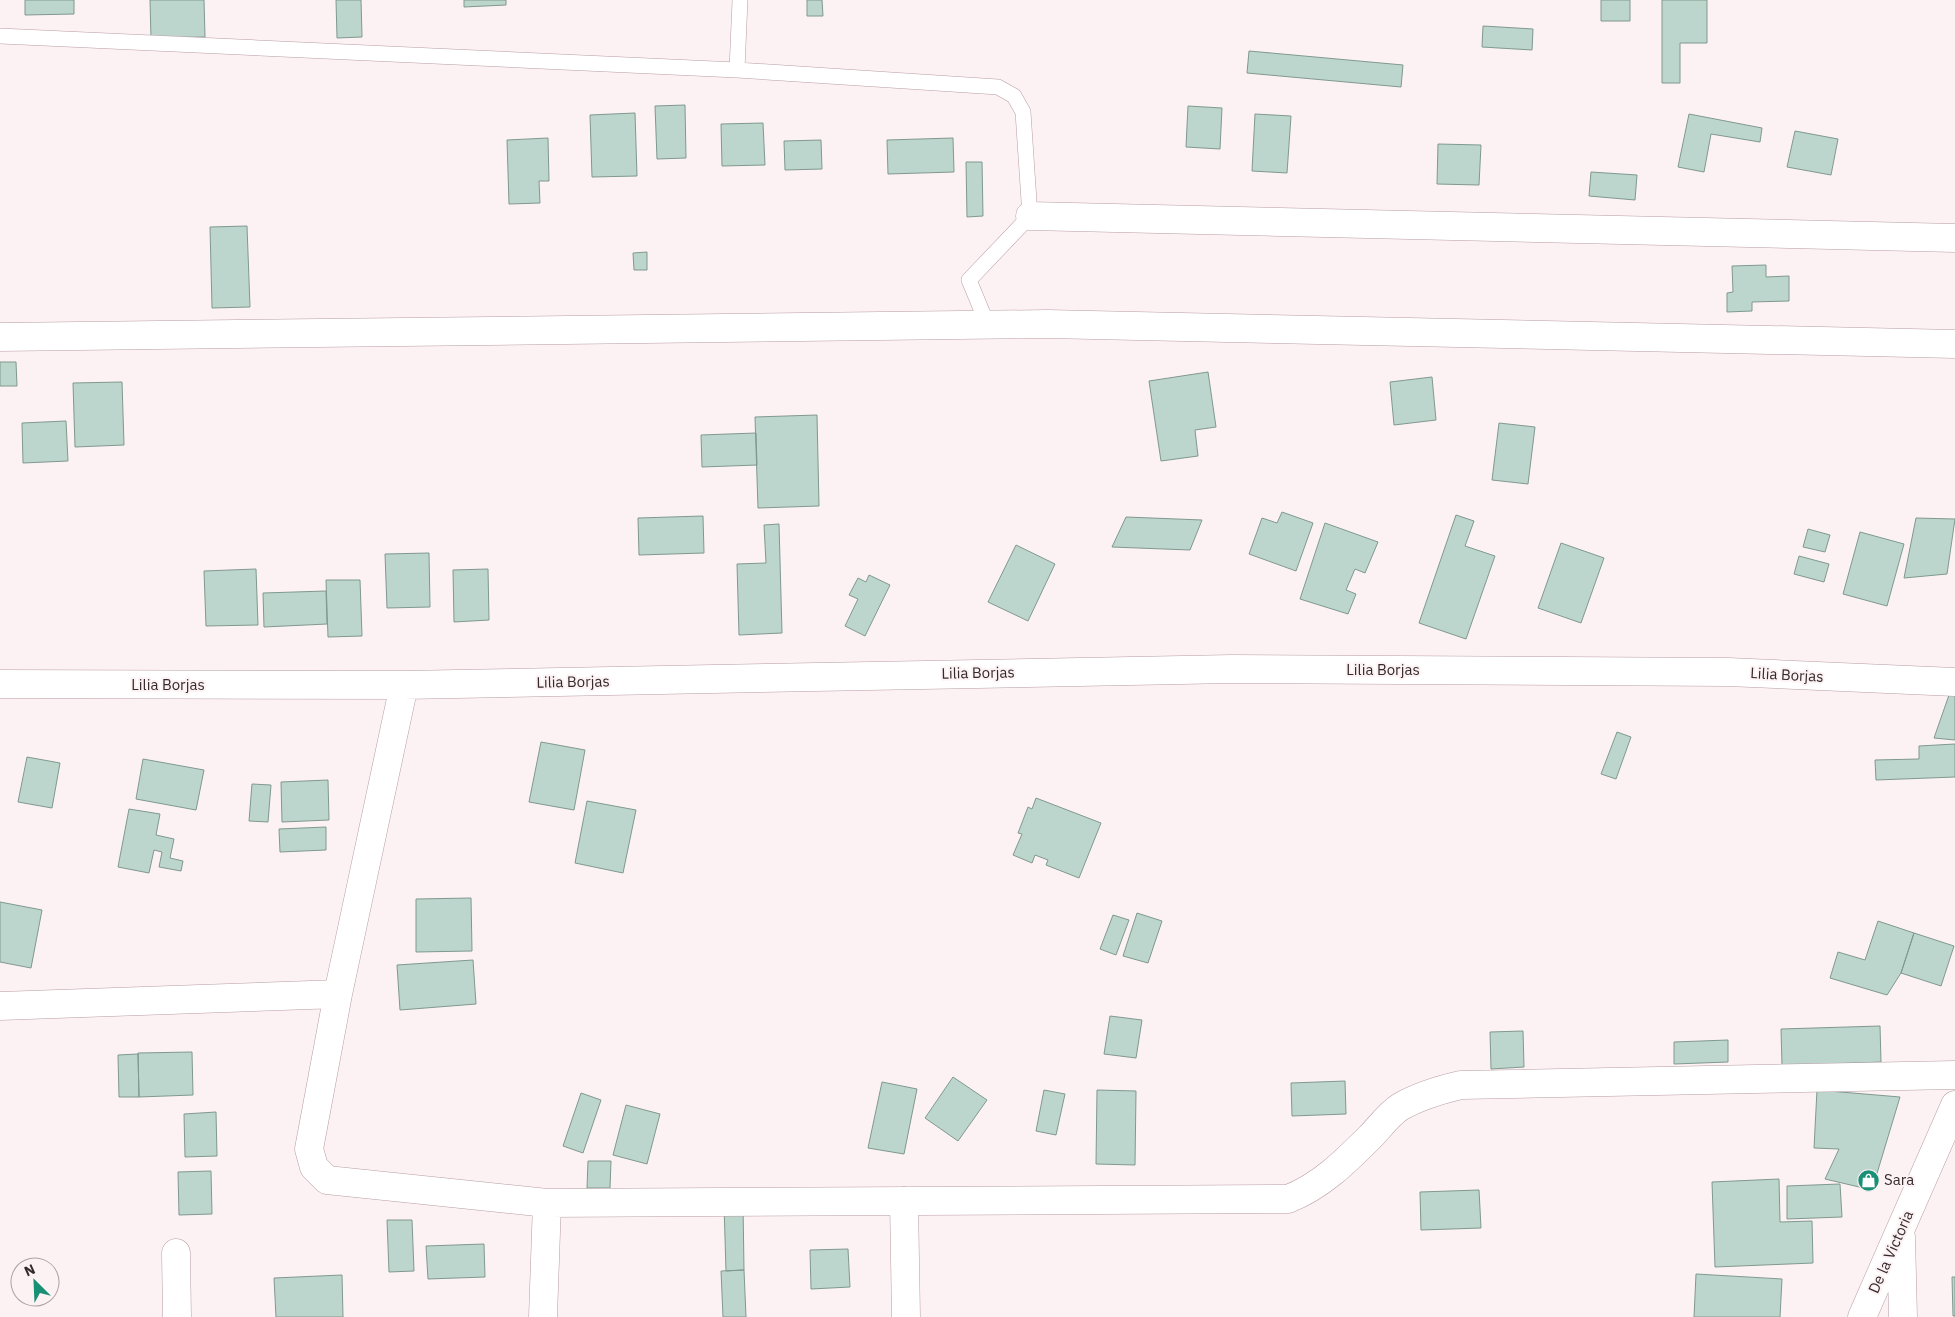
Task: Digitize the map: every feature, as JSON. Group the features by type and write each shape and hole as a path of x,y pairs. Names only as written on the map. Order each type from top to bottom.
{"street":[{"path":"1030,216 1955,238"},
{"path":"0,337 1048,324 1955,344"},
{"name":"Lilia Borjas","path":"0,684 404,685 1232,669 1728,672 1955,682"},
{"path":"404,685 338,994 309,1149 314,1167 327,1180 547,1203 1288,1199 1308,1191 1323,1179 1354,1153 1399,1108 1430,1092 1461,1085 1955,1075"},
{"path":"0,1006 338,994"},
{"name":"De la Victoria","path":"1862,1317 1955,1105"},
{"path":"904,1200 906,1317"},
{"path":"542,1317 547,1203"},
{"path":"1901,1230 1903,1317"},
{"path":"176,1252 177,1317"}],"lane":[{"path":"737,70 740,0"},
{"path":"0,36 737,70 998,87 1014,96 1023,112 1030,216 970,280 988,326"}],"building":[{"path":"25,0 74,0 74,14 25,15"},
{"path":"150,0 204,0 205,37 151,38"},
{"path":"336,0 361,0 362,37 337,38"},
{"path":"464,0 506,0 506,5 464,7"},
{"path":"807,0 822,0 823,16 807,16"},
{"path":"1601,0 1630,0 1630,21 1601,21"},
{"path":"1662,0 1707,0 1707,43 1680,43 1680,83 1662,83"},
{"path":"1483,26 1533,29 1532,50 1482,47"},
{"path":"1249,51 1403,65 1401,87 1247,73"},
{"path":"685,105 686,158 657,159 655,106"},
{"path":"1188,106 1222,108 1220,149 1186,147"},
{"path":"635,113 637,176 592,177 590,115"},
{"path":"1255,114 1291,116 1287,173 1252,171"},
{"path":"1689,114 1762,128 1760,142 1711,134 1704,172 1678,167"},
{"path":"763,123 765,165 722,166 721,124"},
{"path":"1795,131 1838,139 1831,175 1787,167"},
{"path":"548,138 549,181 539,181 540,203 509,204 507,140"},
{"path":"953,138 954,172 888,174 887,140"},
{"path":"821,140 822,169 785,170 784,141"},
{"path":"1438,144 1481,145 1479,185 1437,184"},
{"path":"966,162 982,162 983,216 967,217"},
{"path":"1591,172 1637,175 1635,200 1589,196"},
{"path":"247,226 250,307 212,308 210,227"},
{"path":"647,252 647,270 634,270 633,253"},
{"path":"1766,265 1766,277 1789,276 1789,301 1752,302 1752,311 1727,312 1727,293 1733,292 1732,266"},
{"path":"0,362 16,362 17,386 0,386"},
{"path":"1208,372 1216,427 1195,430 1198,456 1161,461 1149,381"},
{"path":"1432,377 1436,420 1394,425 1390,382"},
{"path":"122,382 124,445 75,447 73,383"},
{"path":"817,415 819,506 758,508 755,417"},
{"path":"66,421 68,461 23,463 22,423"},
{"path":"1499,423 1535,427 1528,484 1492,480"},
{"path":"756,433 757,465 702,467 701,435"},
{"path":"1282,512 1313,523 1296,571 1249,554 1262,518 1277,523"},
{"path":"1456,515 1474,521 1465,546 1495,556 1466,639 1419,623"},
{"path":"703,516 704,553 639,555 638,518"},
{"path":"1126,517 1202,520 1190,550 1112,547"},
{"path":"1916,518 1955,519 1947,574 1904,578"},
{"path":"1325,523 1378,542 1365,573 1355,569 1346,590 1356,594 1348,614 1300,599"},
{"path":"779,524 782,633 739,635 737,564 766,563 764,525"},
{"path":"1808,529 1830,535 1825,552 1803,547"},
{"path":"1860,532 1904,544 1887,606 1843,594"},
{"path":"1561,543 1604,558 1581,623 1538,608"},
{"path":"1016,545 1055,564 1028,621 988,602"},
{"path":"429,553 430,607 387,608 385,554"},
{"path":"1799,556 1829,564 1824,582 1794,574"},
{"path":"256,569 258,625 206,626 204,571"},
{"path":"488,569 489,620 454,622 453,570"},
{"path":"869,575 890,585 865,636 845,626 858,599 849,595 858,578 866,582"},
{"path":"326,580 360,580 362,636 328,637"},
{"path":"326,591 327,624 264,627 263,593"},
{"path":"1949,695 1955,695 1955,740 1934,738"},
{"path":"1617,732 1631,737 1616,779 1601,774"},
{"path":"541,742 585,750 574,810 529,802"},
{"path":"1955,744 1955,777 1876,780 1875,760 1919,759 1919,746"},
{"path":"27,757 60,763 52,808 18,802"},
{"path":"143,759 204,770 196,810 136,799"},
{"path":"328,780 329,820 282,822 281,782"},
{"path":"252,784 271,785 268,822 249,821"},
{"path":"1036,798 1101,823 1079,878 1046,865 1048,860 1035,855 1032,863 1013,855 1022,834 1018,833 1028,807 1032,809"},
{"path":"587,801 636,810 623,873 575,863"},
{"path":"129,809 160,814 156,835 174,839 170,858 183,861 181,871 159,867 162,852 154,850 149,873 118,867"},
{"path":"326,827 326,850 280,852 279,829"},
{"path":"471,898 472,951 416,952 416,899"},
{"path":"0,902 42,910 31,968 0,962"},
{"path":"1137,913 1162,921 1148,963 1123,956"},
{"path":"1113,915 1129,920 1116,955 1100,949"},
{"path":"1878,921 1914,933 1901,973 1887,995 1830,978 1838,952 1865,960"},
{"path":"1914,933 1954,946 1941,986 1901,973"},
{"path":"473,960 476,1004 400,1010 397,965"},
{"path":"1110,1016 1142,1020 1136,1058 1104,1054"},
{"path":"1880,1026 1881,1062 1782,1066 1781,1029"},
{"path":"1523,1031 1524,1067 1491,1069 1490,1032"},
{"path":"1728,1040 1728,1062 1674,1064 1674,1042"},
{"path":"192,1052 193,1095 139,1097 138,1053"},
{"path":"138,1054 139,1097 119,1097 118,1055"},
{"path":"953,1077 987,1100 958,1141 925,1118"},
{"path":"1345,1081 1346,1114 1292,1116 1291,1083"},
{"path":"882,1082 917,1089 904,1154 868,1148"},
{"path":"1044,1090 1065,1094 1056,1135 1036,1131"},
{"path":"1097,1090 1136,1091 1135,1165 1096,1164"},
{"path":"1817,1090 1900,1097 1872,1190 1825,1179 1839,1149 1814,1148"},
{"path":"581,1093 601,1100 583,1153 563,1146"},
{"path":"626,1105 660,1114 647,1164 613,1155"},
{"path":"216,1112 217,1156 185,1157 184,1114"},
{"path":"588,1161 611,1161 610,1188 587,1188"},
{"path":"211,1171 212,1214 179,1215 178,1172"},
{"path":"1779,1179 1780,1222 1812,1221 1813,1263 1715,1267 1712,1182"},
{"path":"1840,1184 1842,1217 1787,1219 1787,1186"},
{"path":"1479,1190 1481,1228 1421,1230 1420,1192"},
{"path":"724,1205 743,1205 744,1270 726,1271"},
{"path":"387,1220 412,1220 414,1271 389,1272"},
{"path":"484,1244 485,1277 428,1279 426,1246"},
{"path":"848,1249 850,1287 811,1289 810,1250"},
{"path":"744,1270 746,1317 723,1317 721,1271"},
{"path":"1696,1274 1782,1279 1780,1317 1694,1317"},
{"path":"342,1275 343,1317 276,1317 274,1278"},
{"path":"1952,1277 1955,1277 1955,1316 1953,1316"}],"place":[{"name":"Sara","path":"1868,1180"}]}
